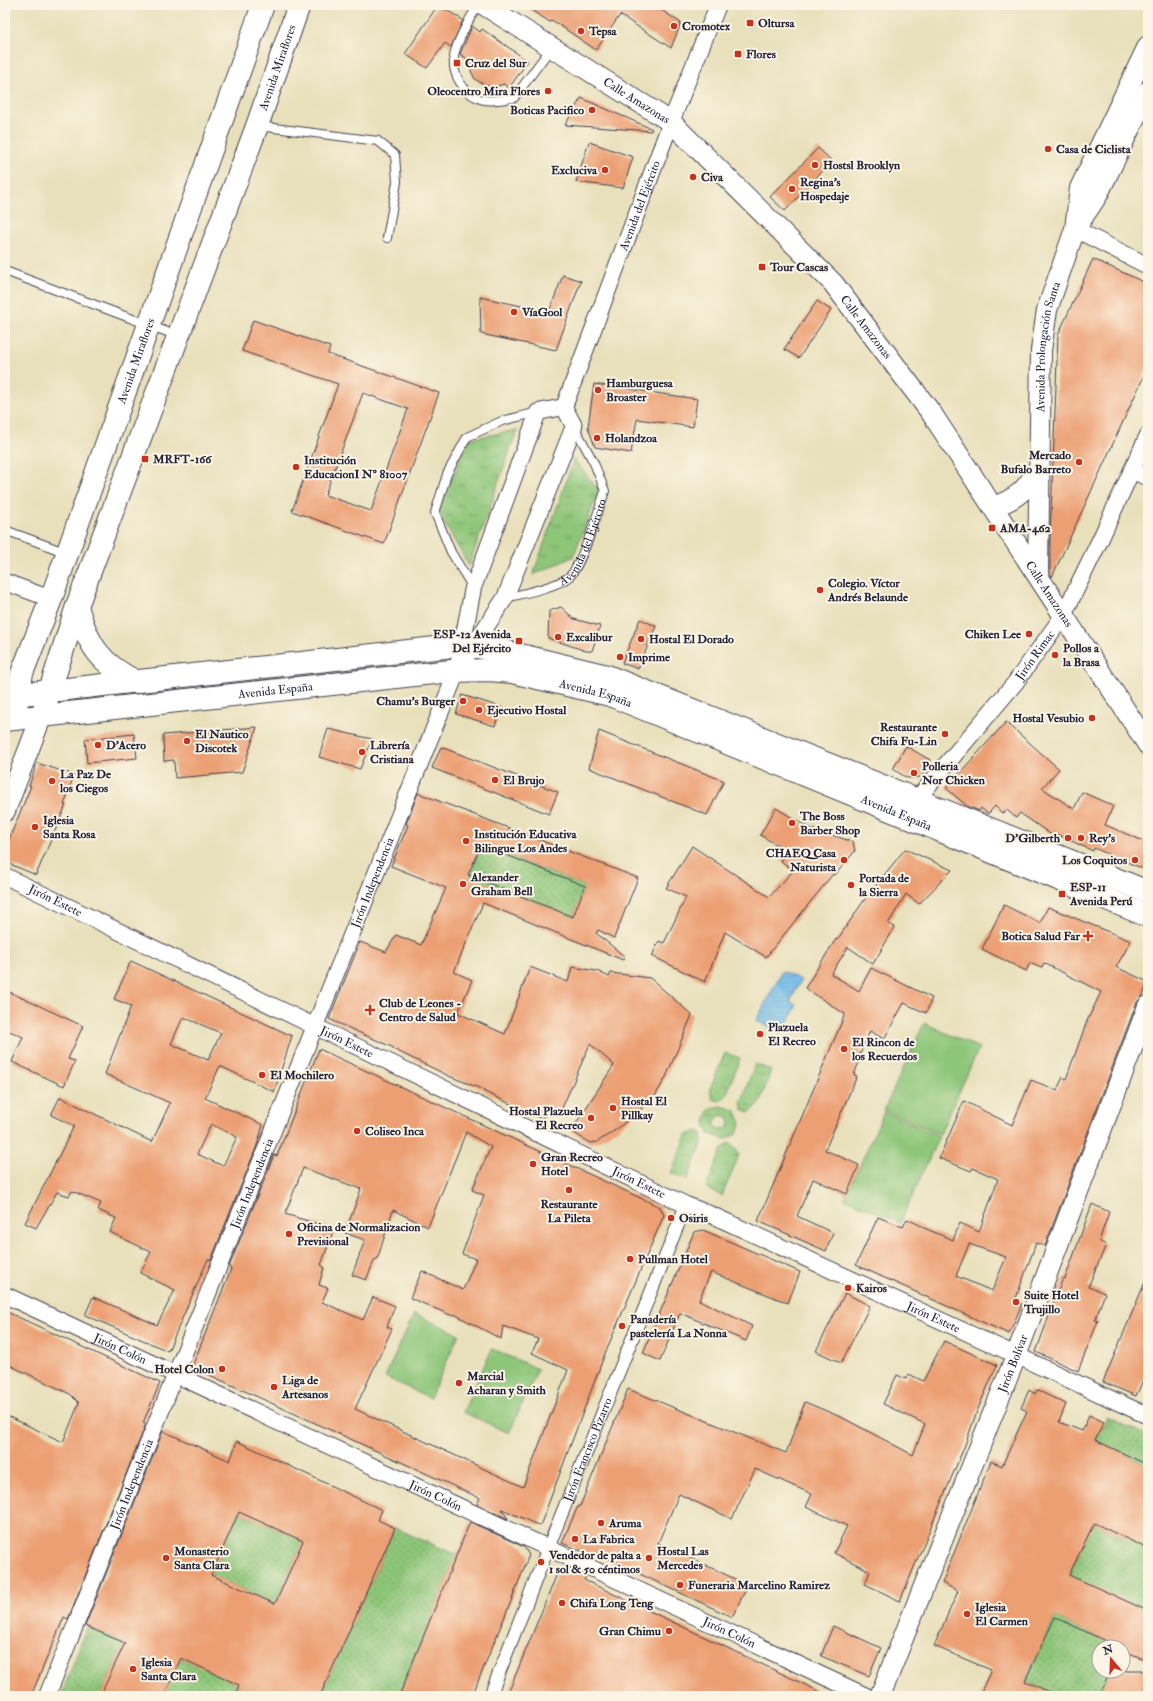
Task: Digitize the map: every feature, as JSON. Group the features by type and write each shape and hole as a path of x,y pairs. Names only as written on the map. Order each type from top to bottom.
{"main road":[{"name":"Avenida Miraflores","path":"9,719 11,695 22,673 68,553 263,5"},
{"name":"Avenida Miraflores","path":"42,715 77,606 257,126 299,5"},
{"path":"211,151 243,162"},
{"path":"77,606 84,630 96,652 121,675 137,682"},
{"name":"Avenida España","path":"11,695 468,645 500,650 607,676 1148,892"},
{"name":"Avenida España","path":"9,719 457,671 512,672 610,695 1148,916"}],"street":[{"name":"Calle Amazonas","path":"484,5 671,122 832,283 932,414 1148,745"},
{"name":"Avenida del Ejército","path":"574,426 564,407 671,122 718,5"},
{"name":"Avenida Prolongación Santa","path":"1038,575 1041,350 1046,317 1075,229 1080,188 1148,46"},
{"name":"Avenida Prolongación Santa","path":"1075,229 1097,196 1148,91"},
{"path":"1075,229 1148,266"},
{"path":"468,645 473,588 538,412 564,407"},
{"path":"457,671 468,645 505,598 574,426"},
{"name":"Jirón Rimac","path":"917,800 1015,683 1063,616 1148,435"},
{"path":"993,507 1008,502 1021,494 1039,468"},
{"path":"1132,470 1148,478"},
{"path":"5,582 51,599"},
{"name":"Jirón Independencia","path":"47,1696 457,671"},
{"path":"5,811 42,715"},
{"name":"Jirón Estete","path":"5,876 686,1205 714,1216 1148,1416"},
{"name":"Jirón Bolívar","path":"880,1696 1016,1356 1148,1006"},
{"name":"Jirón Francisco Pizarro","path":"490,1696 686,1205"},
{"name":"Jirón Colón","path":"5,1295 866,1696"}],"lane":[{"path":"478,5 470,18 454,58 456,75 463,87 478,98 494,100 514,98 551,47"},
{"path":"257,126 378,141 395,155 397,182 387,238"},
{"path":"5,271 179,336"},
{"path":"473,588 451,552 435,513 447,474 468,437 502,422 538,412"},
{"name":"Avenida del Ejército","path":"505,598 541,590 570,577 592,530 605,491 594,463 574,426"},
{"path":"5,530 68,553"}],"green space":[{"path":"517,430 469,566 438,512 469,439"},
{"path":"574,459 599,491 573,557 533,575"},
{"path":"481,845 585,886 573,917 470,876"},
{"path":"924,1023 979,1048 940,1134 884,1110"},
{"path":"725,1053 740,1058 726,1096 719,1101 712,1099 710,1089"},
{"path":"755,1064 771,1070 760,1103 750,1112 743,1110 741,1103"},
{"path":"721,1106 735,1110 741,1123 737,1134 725,1139 709,1134 705,1123 709,1110","holes":["722,1115 728,1117 730,1123 728,1128 717,1128 714,1123 717,1118"]},
{"path":"884,1112 939,1136 900,1223 845,1198"},
{"path":"697,1131 702,1133 703,1141 687,1180 671,1173 687,1135"},
{"path":"729,1143 734,1146 739,1155 722,1196 706,1188 722,1149"},
{"path":"414,1314 459,1334 430,1398 385,1377"},
{"path":"492,1349 538,1369 509,1433 463,1412"},
{"path":"1107,1417 1148,1436 1148,1465 1095,1440"},
{"path":"239,1512 303,1541 275,1604 211,1575"},
{"path":"1094,1523 1148,1549 1148,1596 1142,1609 1069,1575"},
{"path":"395,1528 457,1555 399,1696 320,1696"},
{"path":"1055,1617 1101,1639 1091,1639 1091,1679 1107,1679 1098,1696 1059,1696 1025,1681"},
{"path":"87,1627 125,1643 100,1696 61,1696"},
{"path":"181,1658 239,1685 234,1696 164,1696"}],"water":[{"path":"782,971 801,980 790,1002 797,1005 783,1033 756,1021"}],"building":[{"path":"438,5 463,20 451,47 445,43 427,68 405,54"},
{"path":"523,5 654,5 681,23 671,48 620,15 596,50 552,20 550,22"},
{"path":"472,26 480,32 482,29 528,61 509,88 504,84 494,87 484,85 475,79 471,71 470,61 460,54"},
{"name":"Boticas Pacifico","path":"581,98 652,129 651,131 565,125"},
{"name":"Excluciva","path":"589,142 633,157 623,188 576,182"},
{"path":"818,148 832,161 785,211 770,197"},
{"name":"Mercado Bufalo Barreto","path":"1093,259 1148,284 1148,367 1052,577 1050,573 1050,540 1058,335"},
{"name":"VíaGool","path":"563,275 581,281 556,350 481,334 480,297 549,312"},
{"path":"817,301 831,310 799,358 784,349"},
{"path":"253,320 330,347 328,354 439,393 384,544 292,511 338,384 242,351","holes":["363,393 408,409 371,511 325,495"]},
{"path":"594,384 697,399 693,427 637,419 631,453 595,447 588,427"},
{"path":"561,607 574,619 600,626 592,651 586,651 548,638 549,611"},
{"name":"Hostal El Dorado","path":"640,619 656,626 638,669 622,663"},
{"name":"Ejecutivo Hostal","path":"462,695 501,707 495,726 456,714"},
{"path":"1006,722 1059,769 1042,788 1074,809 1082,792 1113,806 1105,825 1148,843 1148,871 1094,848 1093,851 1054,833 1053,836 1020,813 1016,818 1007,810 1003,814 995,806 988,814 981,808 979,811 967,806 946,788"},
{"path":"257,727 242,772 175,778 174,760 164,761 163,735"},
{"path":"328,729 372,739 360,769 319,757"},
{"path":"599,731 724,781 707,815 589,768"},
{"path":"134,734 137,758 87,763 85,739"},
{"path":"906,746 930,760 921,777 907,778 893,769"},
{"name":"El Brujo","path":"441,747 558,792 549,814 432,768"},
{"name":"Iglesia Santa Rosa","path":"37,763 74,775 64,805 66,805 36,875 5,862 5,849 31,786 29,786"},
{"path":"418,793 638,878 614,938 598,930 596,933 625,957 623,960 483,903 454,972 472,980 458,1013 505,1034 530,967 568,982 572,967 597,971 609,977 611,973 650,978 692,1015 666,1077 654,1098 617,1129 597,1142 590,1143 571,1131 614,1065 590,1044 559,1115 547,1111 542,1119 483,1091 484,1090 449,1076 393,1049 394,1048 329,1019 360,942 386,952 396,935 421,945 446,888 391,866 408,825 406,824","holes":["481,845 585,886 573,917 468,875"]},
{"path":"776,808 810,828 853,842 855,851 835,875 833,874 766,957 725,932 705,982 652,956 659,941 664,943 686,897 666,888 692,846 769,897 793,871 780,860 791,853 760,835"},
{"path":"905,849 952,870 919,904 906,894 888,924 895,927 873,964 848,947 831,974 859,991 871,968 932,998 926,1013 904,1003 884,1039 870,1031 858,1058 860,1059 854,1075 857,1076 825,1150 859,1165 847,1194 813,1179 797,1216 833,1233 826,1251 758,1221 845,1014 805,988 836,939 837,940 865,899"},
{"path":"1004,905 1040,923 1048,907 1131,941 1116,967 1148,982 1142,997 1137,1002 1045,1246 1036,1243 1015,1301 1022,1304 1009,1334 856,1265 878,1217 903,1227 907,1219 953,1240 960,1223 979,1232 998,1179 973,1168 971,1171 939,1158 964,1101 1012,1125 1031,1080 1057,1090 1063,1077 1066,1079 1087,1021 1101,992 1044,963 1041,968 1030,963 1026,971 982,949","holes":["969,1244 1006,1257 992,1291 956,1276"]},
{"path":"131,961 292,1036 274,1092 220,1066 205,1098 263,1125 256,1148 211,1260 208,1259 168,1351 85,1315 93,1297 157,1325 175,1290 140,1273 151,1252 110,1232 116,1218 98,1210 101,1203 72,1191 69,1196 57,1192 36,1228 25,1223 74,1126 51,1115 60,1097 152,1142 170,1103 105,1074 131,1006 114,999","holes":["183,1017 221,1033 208,1060 171,1044","211,1124 237,1137 223,1166 197,1154"]},
{"path":"5,990 83,1026 68,1059 75,1061 64,1086 12,1062 23,1037 5,1029"},
{"path":"319,1049 660,1207 664,1215 606,1351 540,1526 502,1509 508,1519 477,1504 480,1498 192,1367 231,1269 229,1267 274,1155 277,1156","holes":["466,1132 491,1147 472,1190 484,1195 462,1254 476,1259 463,1290 422,1271 410,1298 453,1316 454,1314 501,1339 503,1326 538,1339 532,1353 568,1370 523,1487 355,1409 392,1329 387,1327 395,1306 373,1297 363,1320 322,1302 328,1288 319,1285 324,1267 321,1265 334,1229 285,1214 303,1168 361,1189 345,1233 365,1240 352,1275 366,1280 375,1259 377,1260 393,1210 428,1227"]},
{"path":"1092,1204 1109,1212 1099,1241 1106,1245 1088,1287 1105,1293 1095,1320 1098,1321 1078,1371 1036,1352 1063,1278 1065,1279"},
{"path":"703,1230 800,1272 788,1303 711,1272 699,1300 752,1326 746,1341 680,1313 660,1361 643,1353 694,1232"},
{"path":"1148,1275 1148,1369 1136,1396 1103,1382"},
{"path":"845,1293 870,1306 841,1363 816,1351"},
{"path":"5,1311 160,1383 143,1423 146,1424 68,1619 64,1617 31,1696 5,1696 5,1415 63,1442 79,1403 70,1394 5,1363"},
{"path":"944,1341 997,1365 900,1601 865,1584 870,1571 834,1553 847,1526 806,1507 812,1494 755,1469 732,1519 679,1494 658,1543 748,1585 732,1617 595,1553 594,1556 562,1543 578,1506 580,1506 628,1389 786,1453 805,1402 843,1418 913,1455 925,1424 883,1404 897,1375 906,1379 909,1374 923,1381"},
{"path":"1029,1390 1035,1394 1037,1390 1066,1404 1059,1422 1082,1431 1089,1415 1104,1422 1095,1440 1148,1465 1148,1549 1094,1523 1069,1575 1148,1611 1148,1661 1131,1654 1131,1639 1101,1639 1055,1617 1025,1681 1059,1696 979,1696 991,1670 934,1646 958,1591 942,1583 991,1461 1002,1466 1027,1411 1021,1408"},
{"name":"Monasterio Santa Clara","path":"163,1431 230,1461 237,1441 382,1510 378,1520 395,1528 320,1696 235,1696 239,1685 181,1658 164,1696 100,1696 125,1643 85,1626","holes":["239,1512 303,1541 275,1604 211,1575"]},
{"path":"470,1522 524,1547 529,1555 514,1594 472,1696 399,1696"},
{"path":"569,1568 586,1576 584,1580 829,1696 507,1696 557,1574"},
{"path":"833,1626 881,1648 869,1676 821,1656"},
{"path":"1131,1671 1148,1671 1148,1681 1141,1696 1098,1696 1107,1679 1131,1679"}],"place":[{"name":"Oltursa","path":"750,23"},
{"name":"Cromotex","path":"674,26"},
{"name":"Tepsa","path":"581,31"},
{"name":"Flores","path":"738,54"},
{"name":"Cruz del Sur","path":"457,63"},
{"name":"Oleocentro Mira Flores","path":"548,91"},
{"name":"Boticas Pacifico","path":"592,110"},
{"name":"Casa de Ciclista","path":"1048,149"},
{"name":"Hostsl Brooklyn","path":"815,165"},
{"name":"Excluciva","path":"605,170"},
{"name":"Civa","path":"693,177"},
{"name":"Regina's Hospedaje","path":"792,189"},
{"name":"Tour Cascas","path":"762,267"},
{"name":"VíaGool","path":"514,312"},
{"name":"Hamburguesa Broaster","path":"598,390"},
{"name":"Holandzoa","path":"597,438"},
{"name":"MRFT-166","path":"145,459"},
{"name":"Mercado Bufalo Barreto","path":"1079,462"},
{"name":"Institución EducacionI Nº 81007","path":"296,467"},
{"name":"AMA-462","path":"992,528"},
{"name":"Colegio. Víctor Andrés Belaunde","path":"820,590"},
{"name":"Chiken Lee","path":"1029,634"},
{"name":"Excalibur","path":"558,637"},
{"name":"Hostal El Dorado","path":"641,639"},
{"name":"ESP-12 Avenida Del Ejército","path":"519,641"},
{"name":"Pollos a la Brasa","path":"1055,655"},
{"name":"Imprime","path":"620,657"},
{"name":"Chamu's Burger","path":"463,701"},
{"name":"Ejecutivo Hostal","path":"479,710"},
{"name":"Hostal Vesubio","path":"1092,718"},
{"name":"Restaurante Chifa Fu-Lin","path":"945,734"},
{"name":"El Nautico Discotek","path":"187,741"},
{"name":"D'Acero","path":"98,745"},
{"name":"Librería Cristiana","path":"362,752"},
{"name":"Polleria Nor Chicken","path":"914,773"},
{"name":"El Brujo","path":"495,780"},
{"name":"La Paz De los Ciegos","path":"52,781"},
{"name":"The Boss Barber Shop","path":"792,823"},
{"name":"Iglesia Santa Rosa","path":"35,827"},
{"name":"D’Gilberth","path":"1068,838"},
{"name":"Rey's","path":"1081,838"},
{"name":"Institución Educativa Bilingue Los Andes","path":"466,841"},
{"name":"CHAEQ Casa Naturista","path":"844,860"},
{"name":"Los Coquitos","path":"1135,860"},
{"name":"Alexander Graham Bell","path":"463,884"},
{"name":"Portada de la Sierra","path":"851,885"},
{"name":"ESP-11 Avenida Perú","path":"1062,894"},
{"name":"Botica Salud Far","path":"1088,936"},
{"name":"Club de Leones - Centro de Salud","path":"370,1010"},
{"name":"Plazuela El Recreo","path":"760,1034"},
{"name":"El Rincon de los Recuerdos","path":"844,1049"},
{"name":"El Mochilero","path":"262,1075"},
{"name":"Hostal El Pillkay","path":"613,1108"},
{"name":"Hostal Plazuela El Recreo","path":"591,1118"},
{"name":"Coliseo Inca","path":"357,1131"},
{"name":"Gran Recreo Hotel","path":"533,1164"},
{"name":"Restaurante La Pileta","path":"569,1190"},
{"name":"Osiris","path":"671,1218"},
{"name":"Oficina de Normalizacion Previsional","path":"289,1234"},
{"name":"Pullman Hotel","path":"630,1259"},
{"name":"Kairos","path":"848,1288"},
{"name":"Suite Hotel Trujillo","path":"1016,1302"},
{"name":"Panadería pastelería La Nonna","path":"622,1326"},
{"name":"Hotel Colon","path":"222,1369"},
{"name":"Marcial Acharan y Smith","path":"459,1383"},
{"name":"Liga de Artesanos","path":"274,1387"},
{"name":"Aruma","path":"601,1523"},
{"name":"La Fabrica","path":"575,1539"},
{"name":"Monasterio Santa Clara","path":"166,1558"},
{"name":"Hostal Las Mercedes","path":"649,1558"},
{"name":"Vendedor de palta a 1 sol & 50 céntimos","path":"541,1562"},
{"name":"Funeraria Marcelino Ramirez","path":"680,1585"},
{"name":"Chifa Long Teng","path":"562,1603"},
{"name":"Iglesia El Carmen","path":"967,1614"},
{"name":"Gran Chimu","path":"669,1631"},
{"name":"Iglesia Santa Clara","path":"133,1669"}]}
